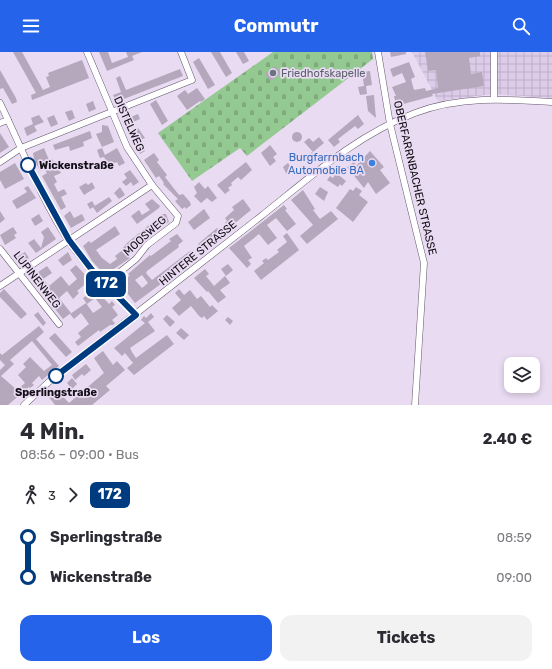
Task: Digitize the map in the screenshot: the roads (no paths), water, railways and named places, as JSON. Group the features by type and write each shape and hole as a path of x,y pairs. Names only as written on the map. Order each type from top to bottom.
{"street":[{"name":"DISTELWEG","path":"87,52 126,146 152,185 178,216"},
{"path":"0,162 21,148 192,80 181,52"},
{"name":"OBERFARRNBACHER STRASSE","path":"378,52 390,124 424,263 415,405"},
{"path":"494,52 494,99"},
{"name":"HINTERE STRASSE","path":"24,405 52,379 357,142 390,124 430,108 455,103 494,99 552,102"},
{"path":"0,103 47,203 69,240 105,284 136,315"},
{"path":"0,123 8,120"},
{"path":"0,286 152,185"},
{"name":"MOOSWEG","path":"105,284 136,259 147,245 176,222 178,216"},
{"name":"LUPINENWEG","path":"0,249 59,324"}],"place":[{"name":"Friedhofskapelle","path":"273,73"},
{"name":"Burgfarrnbach Automobile BA","path":"372,163"},
{"name":"Wickenstraße","path":"28,165"},
{"name":"Sperlingstraße","path":"56,376"}]}
